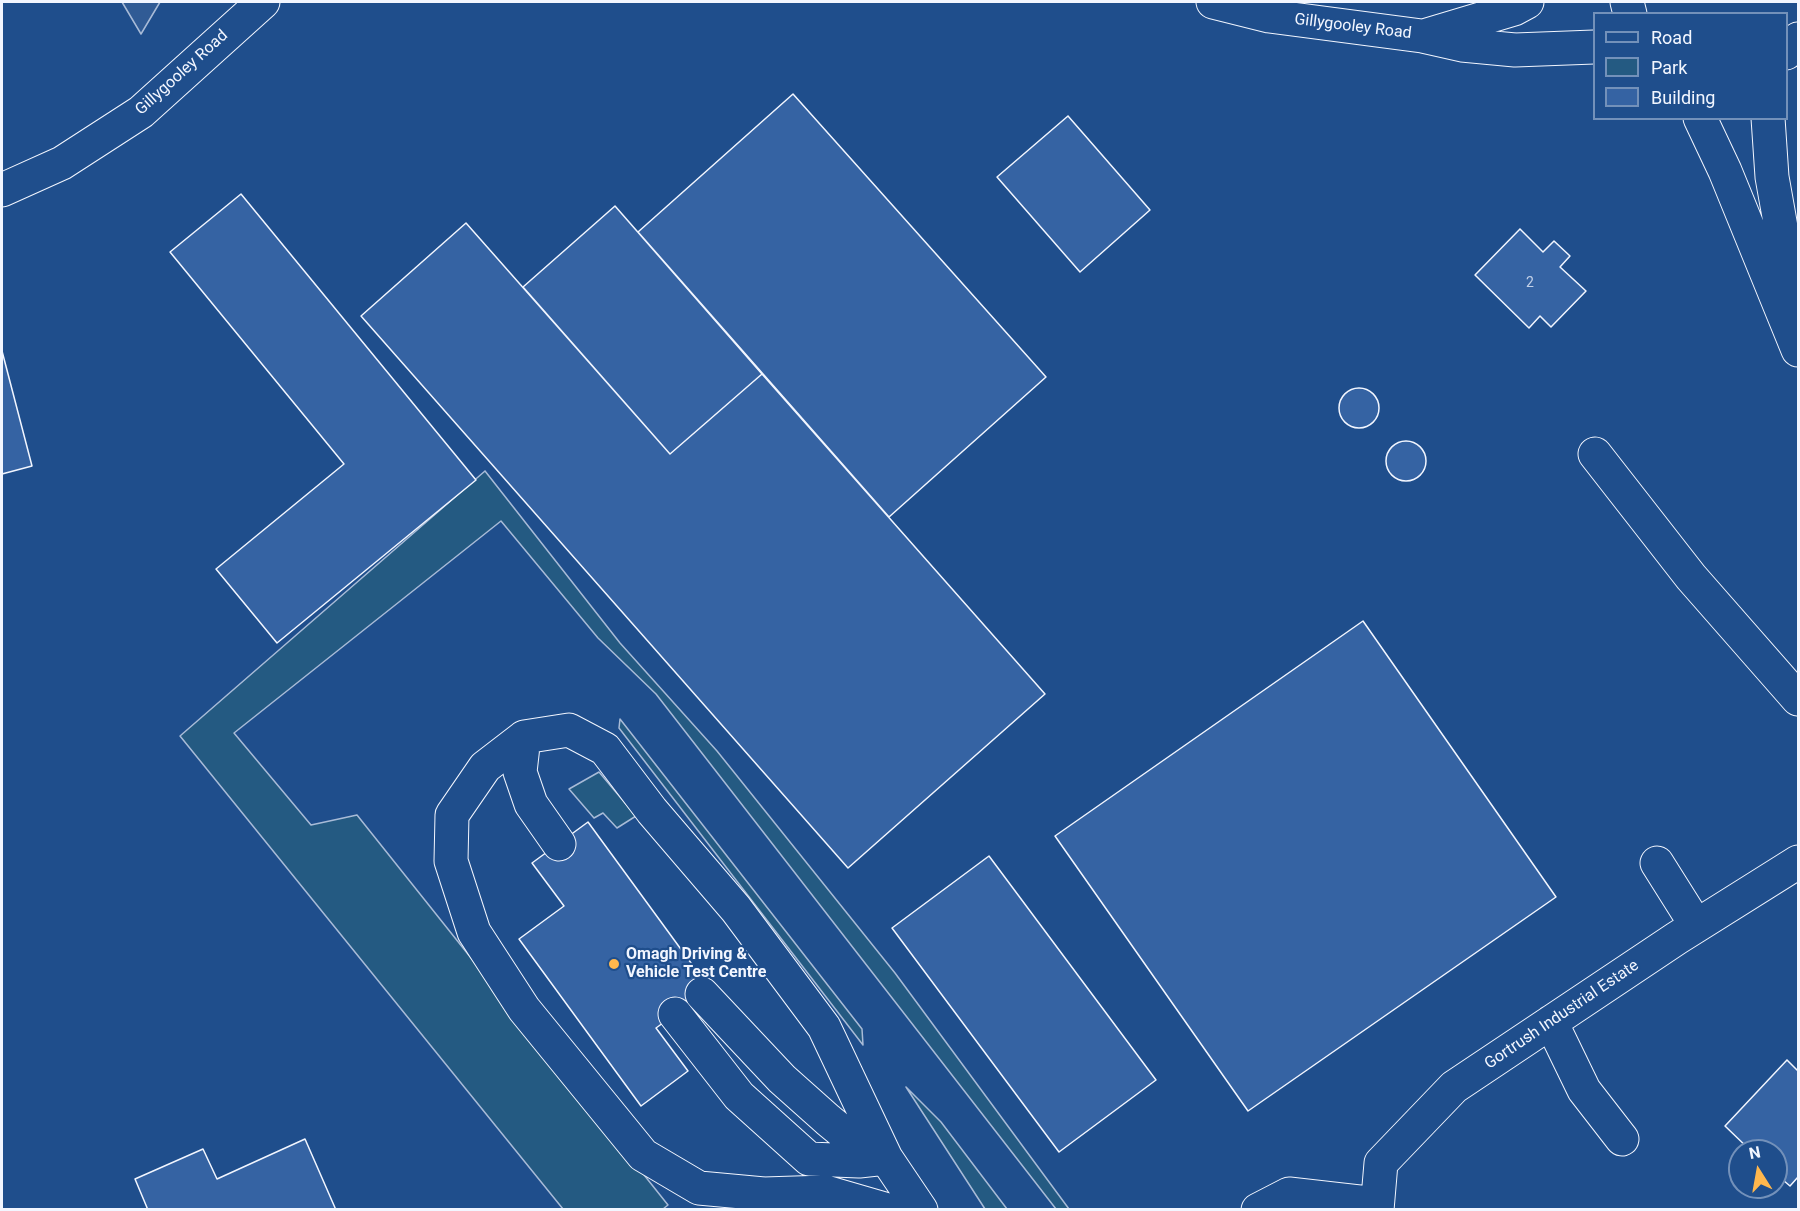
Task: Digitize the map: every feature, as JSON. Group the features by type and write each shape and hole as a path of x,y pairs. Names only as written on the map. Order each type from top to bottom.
{"main road":[{"name":"Gillygooley Road","path":"2,190 62,163 141,112 263,2"},
{"name":"Gillygooley Road","path":"1213,2 1269,16 1422,36 1461,45 1515,50 1593,47"},
{"name":"Gillygooley Road","path":"1422,36 1514,9 1527,2"},
{"path":"1701,120 1725,171 1798,350"},
{"path":"1768,120 1772,177 1798,327"},
{"path":"1595,454 1691,577 1798,699"},
{"path":"872,1160 824,1027 736,909 652,811 605,749 569,730 524,737 484,767 452,815 451,861 474,932 524,1009 642,1155 699,1188 764,1194 826,1192 888,1209"},
{"path":"524,737 520,772 531,804 559,844"},
{"name":"Gortrush Industrial Estate","path":"1377,1207 1381,1163 1454,1087 1696,925 1798,862"},
{"path":"1657,863 1696,925"},
{"path":"872,1160 809,1159 739,1096 689,1004 782,1079 862,1148 921,1209"},
{"path":"1551,1022 1584,1090 1622,1139"},
{"path":"1258,1209 1288,1194 1377,1207"}],"green space":[{"path":"485,471 620,643 717,751 895,973 1069,1209 1056,1209 656,694 598,638 501,521 234,733 311,825 357,815 668,1205 663,1209 563,1209 180,736"},
{"path":"620,719 862,1029 863,1045 619,728"},
{"path":"599,772 636,816 617,828 603,813 594,818 569,789"},
{"path":"906,1087 941,1122 1007,1209 985,1209"}],"shaded area":[{"path":"122,2 160,2 141,34"}],"building":[{"path":"793,94 1046,377 889,517 638,232"},
{"path":"1068,116 1150,210 1080,272 997,177"},
{"path":"241,194 476,480 277,643 216,569 344,464 170,252"},
{"path":"615,206 762,374 670,454 523,287"},
{"path":"466,223 670,454 762,374 1045,694 848,868 361,316"},
{"path":"1520,229 1543,252 1554,241 1570,256 1560,267 1586,291 1551,327 1540,316 1529,328 1475,275"},
{"path":"2,351 32,466 2,474"},
{"path":"1359,388 1373,394 1379,408 1373,422 1359,428 1345,422 1339,408 1345,394"},
{"path":"1406,441 1420,447 1426,461 1420,475 1406,481 1392,475 1386,461 1392,447"},
{"path":"1363,621 1556,897 1248,1111 1055,836"},
{"name":"Omagh Driving & Vehicle Test Centre","path":"588,822 710,989 656,1028 688,1071 641,1106 519,939 564,906 532,863"},
{"path":"989,856 1156,1080 1059,1152 892,928"},
{"path":"1787,1060 1798,1071 1798,1177 1790,1186 1788,1184 1788,1139 1739,1139 1725,1126"},
{"path":"305,1139 336,1210 148,1210 135,1179 203,1149 217,1179"}],"place":[{"name":"Omagh Driving & Vehicle Test Centre","path":"614,964"}]}
